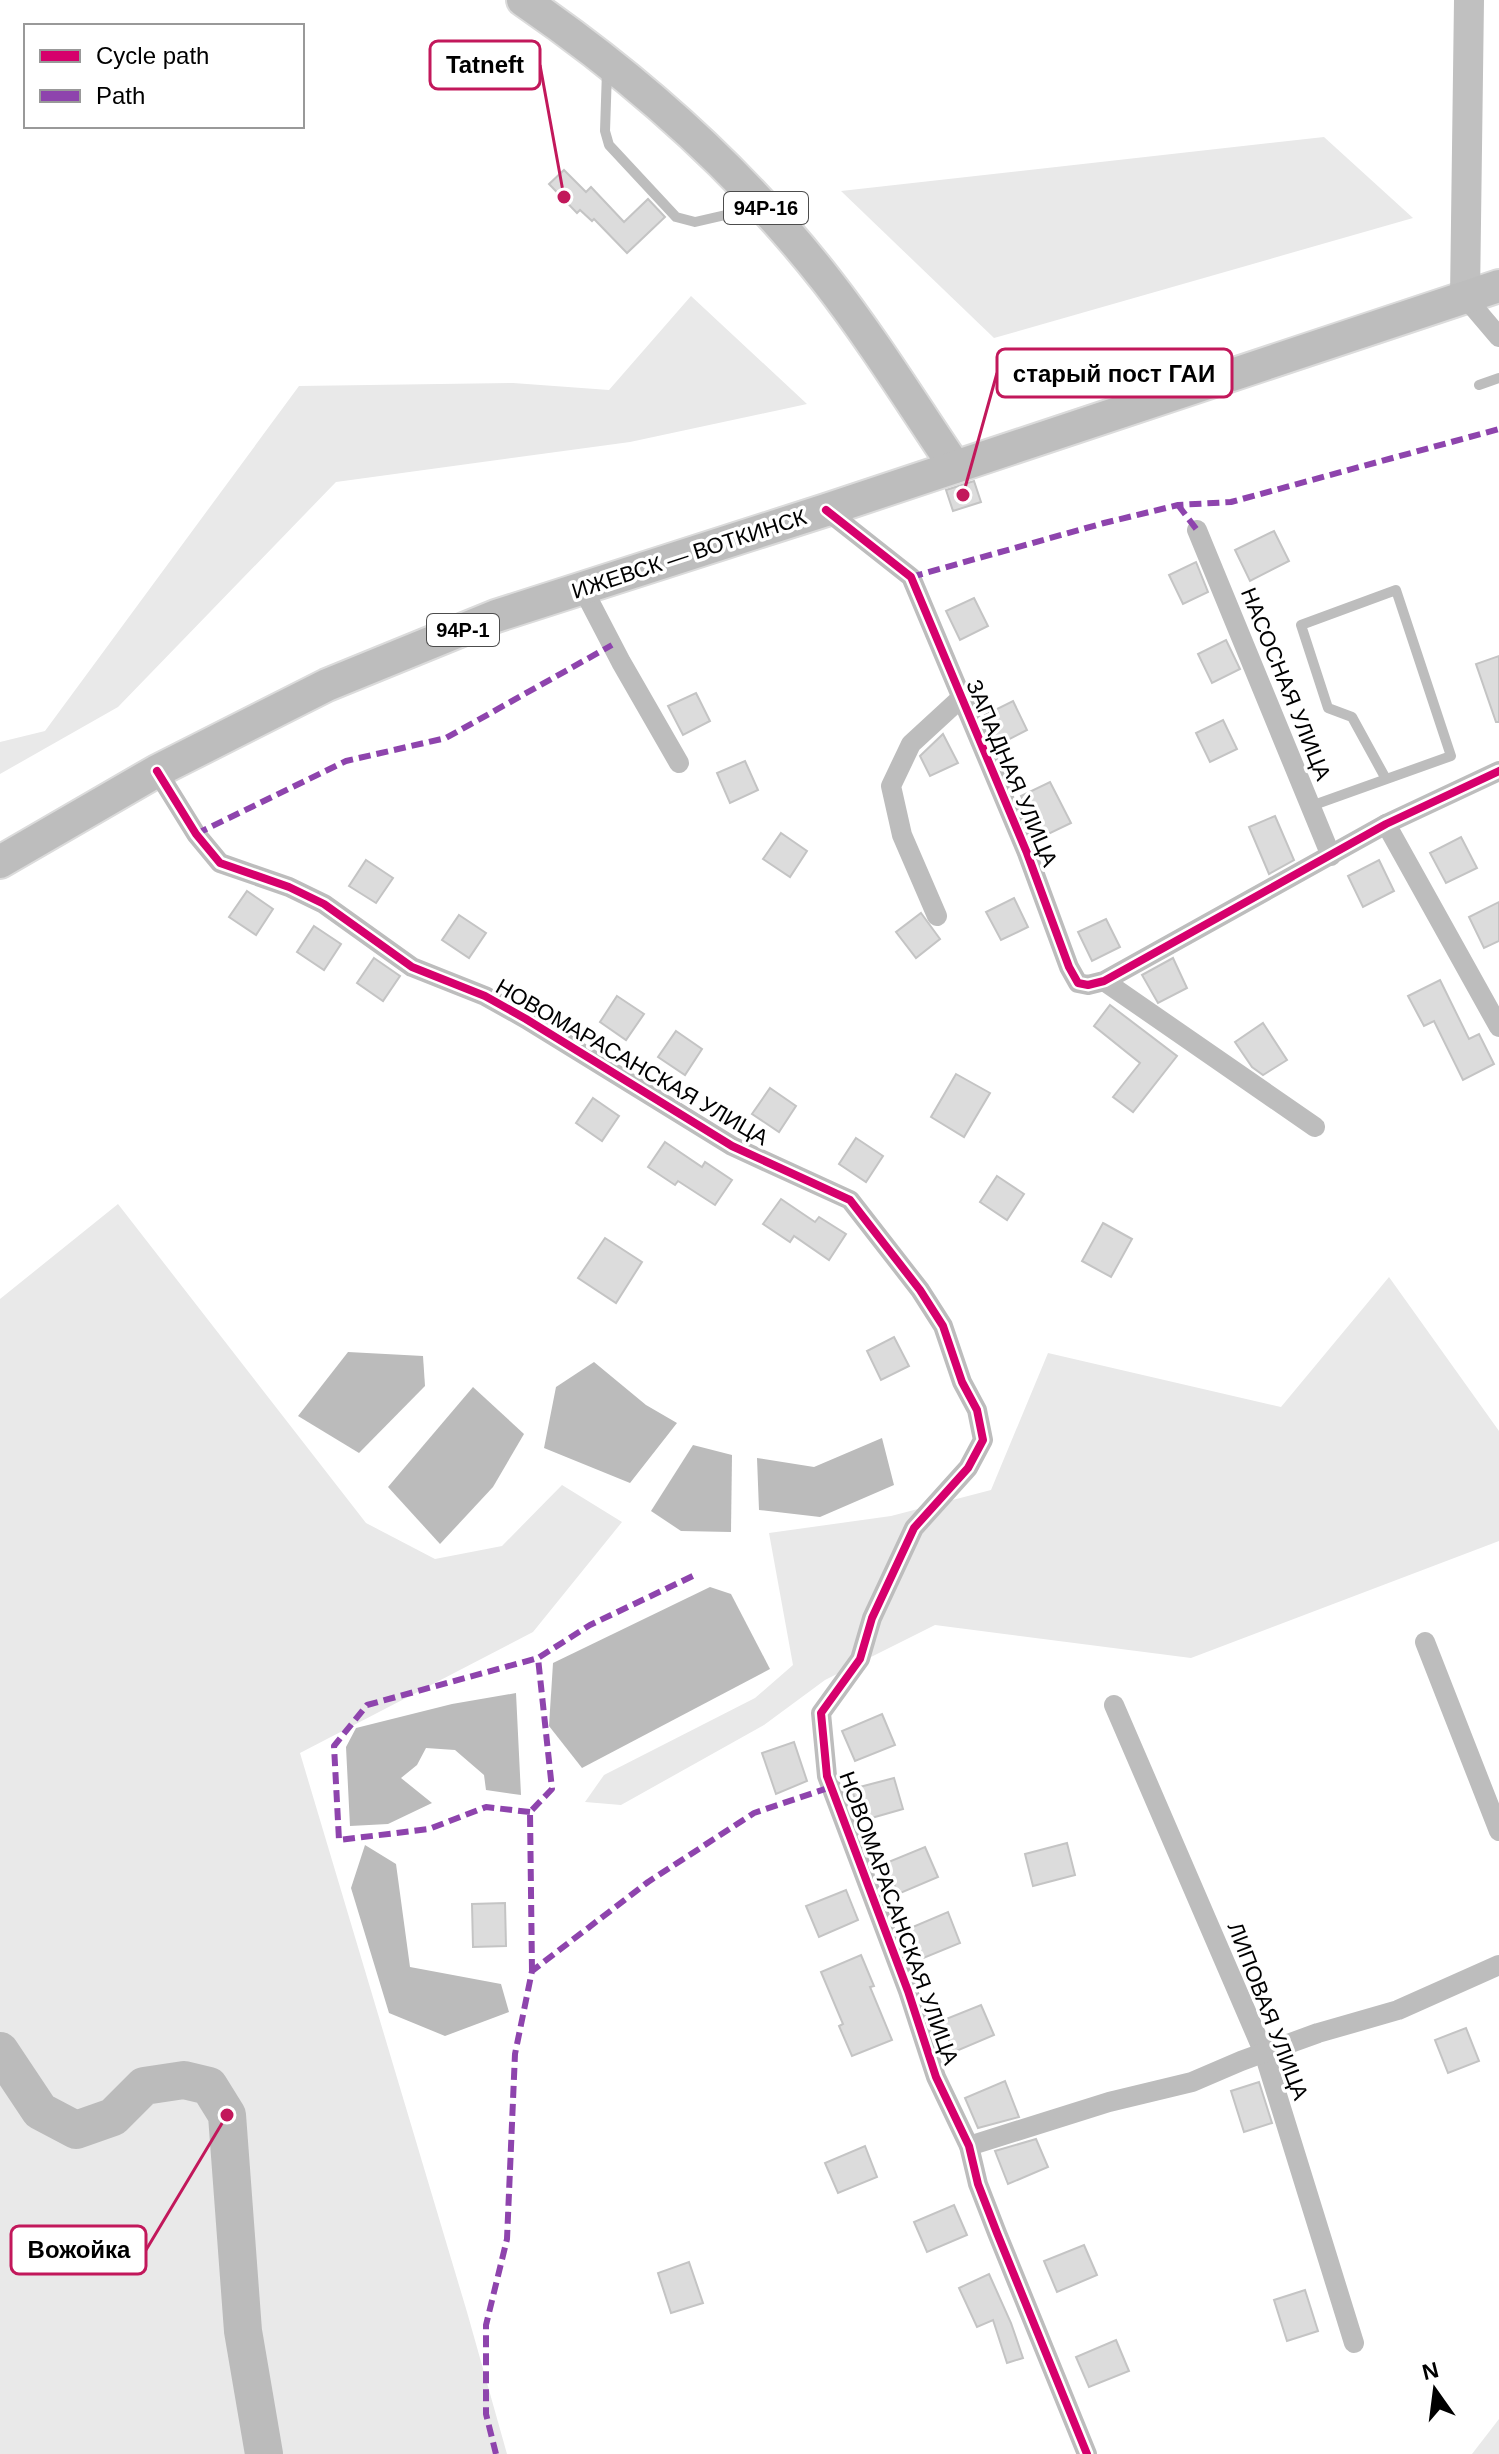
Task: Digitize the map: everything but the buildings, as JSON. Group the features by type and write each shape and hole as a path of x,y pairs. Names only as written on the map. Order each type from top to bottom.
{"main road":[{"name":"94Р-16","path":"523,0 607,61 709,148 765,206 828,282 955,467"},
{"name":"ИЖЕВСК — ВОТКИНСК","path":"0,862 157,771 327,685 496,616 826,510 1499,286"}],"street":[{"path":"1469,0 1465,297 1499,337"},
{"name":"ЗАПАДНАЯ УЛИЦА","path":"826,510 911,577 1027,853 1069,967 1078,983 1088,985 1104,981"},
{"name":"НАСОСНАЯ УЛИЦА","path":"1197,530 1331,856"},
{"path":"583,589 679,763"},
{"path":"937,916 902,835 891,786 911,744 961,698"},
{"name":"НОВОМАРАСАНСКАЯ УЛИЦА","path":"157,771 196,834 220,863 289,887 324,904 412,967 485,996 732,1146 850,1200 920,1290 943,1326 962,1382 977,1410 983,1440 968,1468 914,1528 872,1618 860,1659 821,1713 827,1776 908,1991 936,2077 969,2146 978,2184 1087,2454"},
{"path":"1315,1127 1104,981 1386,824 1499,771"},
{"path":"1386,824 1499,1027"},
{"path":"1425,1642 1499,1831"},
{"name":"ЛИПОВАЯ УЛИЦА","path":"1114,1705 1264,2053 1354,2343"},
{"path":"969,2146 1109,2102 1192,2082 1318,2033 1398,2010 1499,1965"}],"lane":[{"path":"607,61 605,131 609,145 676,217 695,222 765,206"},
{"path":"1479,385 1499,378"},
{"path":"1311,806 1451,756 1396,590 1301,625 1328,708 1352,717 1386,779"}],"shaded area":[{"path":"1324,137 1413,218 994,338 841,191"},
{"path":"691,296 807,404 630,442 336,482 118,707 0,774 0,742 45,731 299,386 513,383 609,390"},
{"path":"118,1204 366,1523 435,1559 502,1546 562,1485 622,1522 533,1632 300,1753 507,2454 0,2454 0,1299"},
{"path":"1389,1277 1499,1431 1499,1541 1191,1658 935,1625 825,1680 764,1725 621,1805 585,1802 604,1775 755,1698 793,1665 769,1533 891,1516 991,1490 1048,1353 1281,1407"},
{"path":"348,1352 423,1356 425,1386 359,1453 298,1416"},
{"path":"594,1362 646,1405 677,1423 630,1483 544,1448 556,1387"},
{"path":"473,1387 524,1434 493,1487 440,1544 388,1487"},
{"path":"882,1438 894,1485 820,1517 759,1510 757,1458 814,1467"},
{"path":"693,1445 732,1455 731,1532 681,1531 651,1511"},
{"path":"710,1587 731,1594 770,1669 582,1768 549,1726 553,1663"},
{"path":"516,1693 521,1795 486,1790 484,1775 455,1750 426,1748 417,1765 401,1778 432,1803 388,1824 350,1826 346,1747 356,1728 452,1704"},
{"path":"365,1845 396,1864 410,1967 501,1984 509,2012 445,2036 389,2013 351,1888"},
{"path":"1499,2419 1499,2454 1472,2454"}],"waterway":[{"path":"0,2051 40,2111 76,2130 113,2117 144,2086 184,2080 209,2086 227,2115 243,2331 264,2454"}],"marked path":[{"path":"911,577 1178,505 1231,502 1499,429"},
{"path":"1178,505 1197,530"},
{"path":"196,834 346,761 446,738 612,645"},
{"path":"532,1971 530,1812 552,1789 538,1658 590,1625 697,1574"},
{"path":"530,1812 486,1807 429,1829 339,1840 334,1746 367,1705 538,1658"},
{"path":"496,2454 486,2414 486,2325 507,2239 515,2054 532,1971 648,1882 754,1813 831,1787"}],"cycle path":[{"path":"826,510 911,577 1078,983 1088,985 1104,981 1386,824 1499,771"},
{"path":"157,771 196,834 220,863 289,887 324,904 412,967 485,996 732,1146 850,1200 920,1290 943,1326 962,1382 977,1410 983,1440 968,1468 914,1528 872,1618 860,1659 821,1713 827,1776 908,1991 936,2077 969,2146 978,2184 1087,2454"}],"place":[{"name":"Tatneft","path":"564,197"},
{"name":"старый пост ГАИ","path":"963,495"},
{"name":"Вожойка","path":"227,2115"}]}
